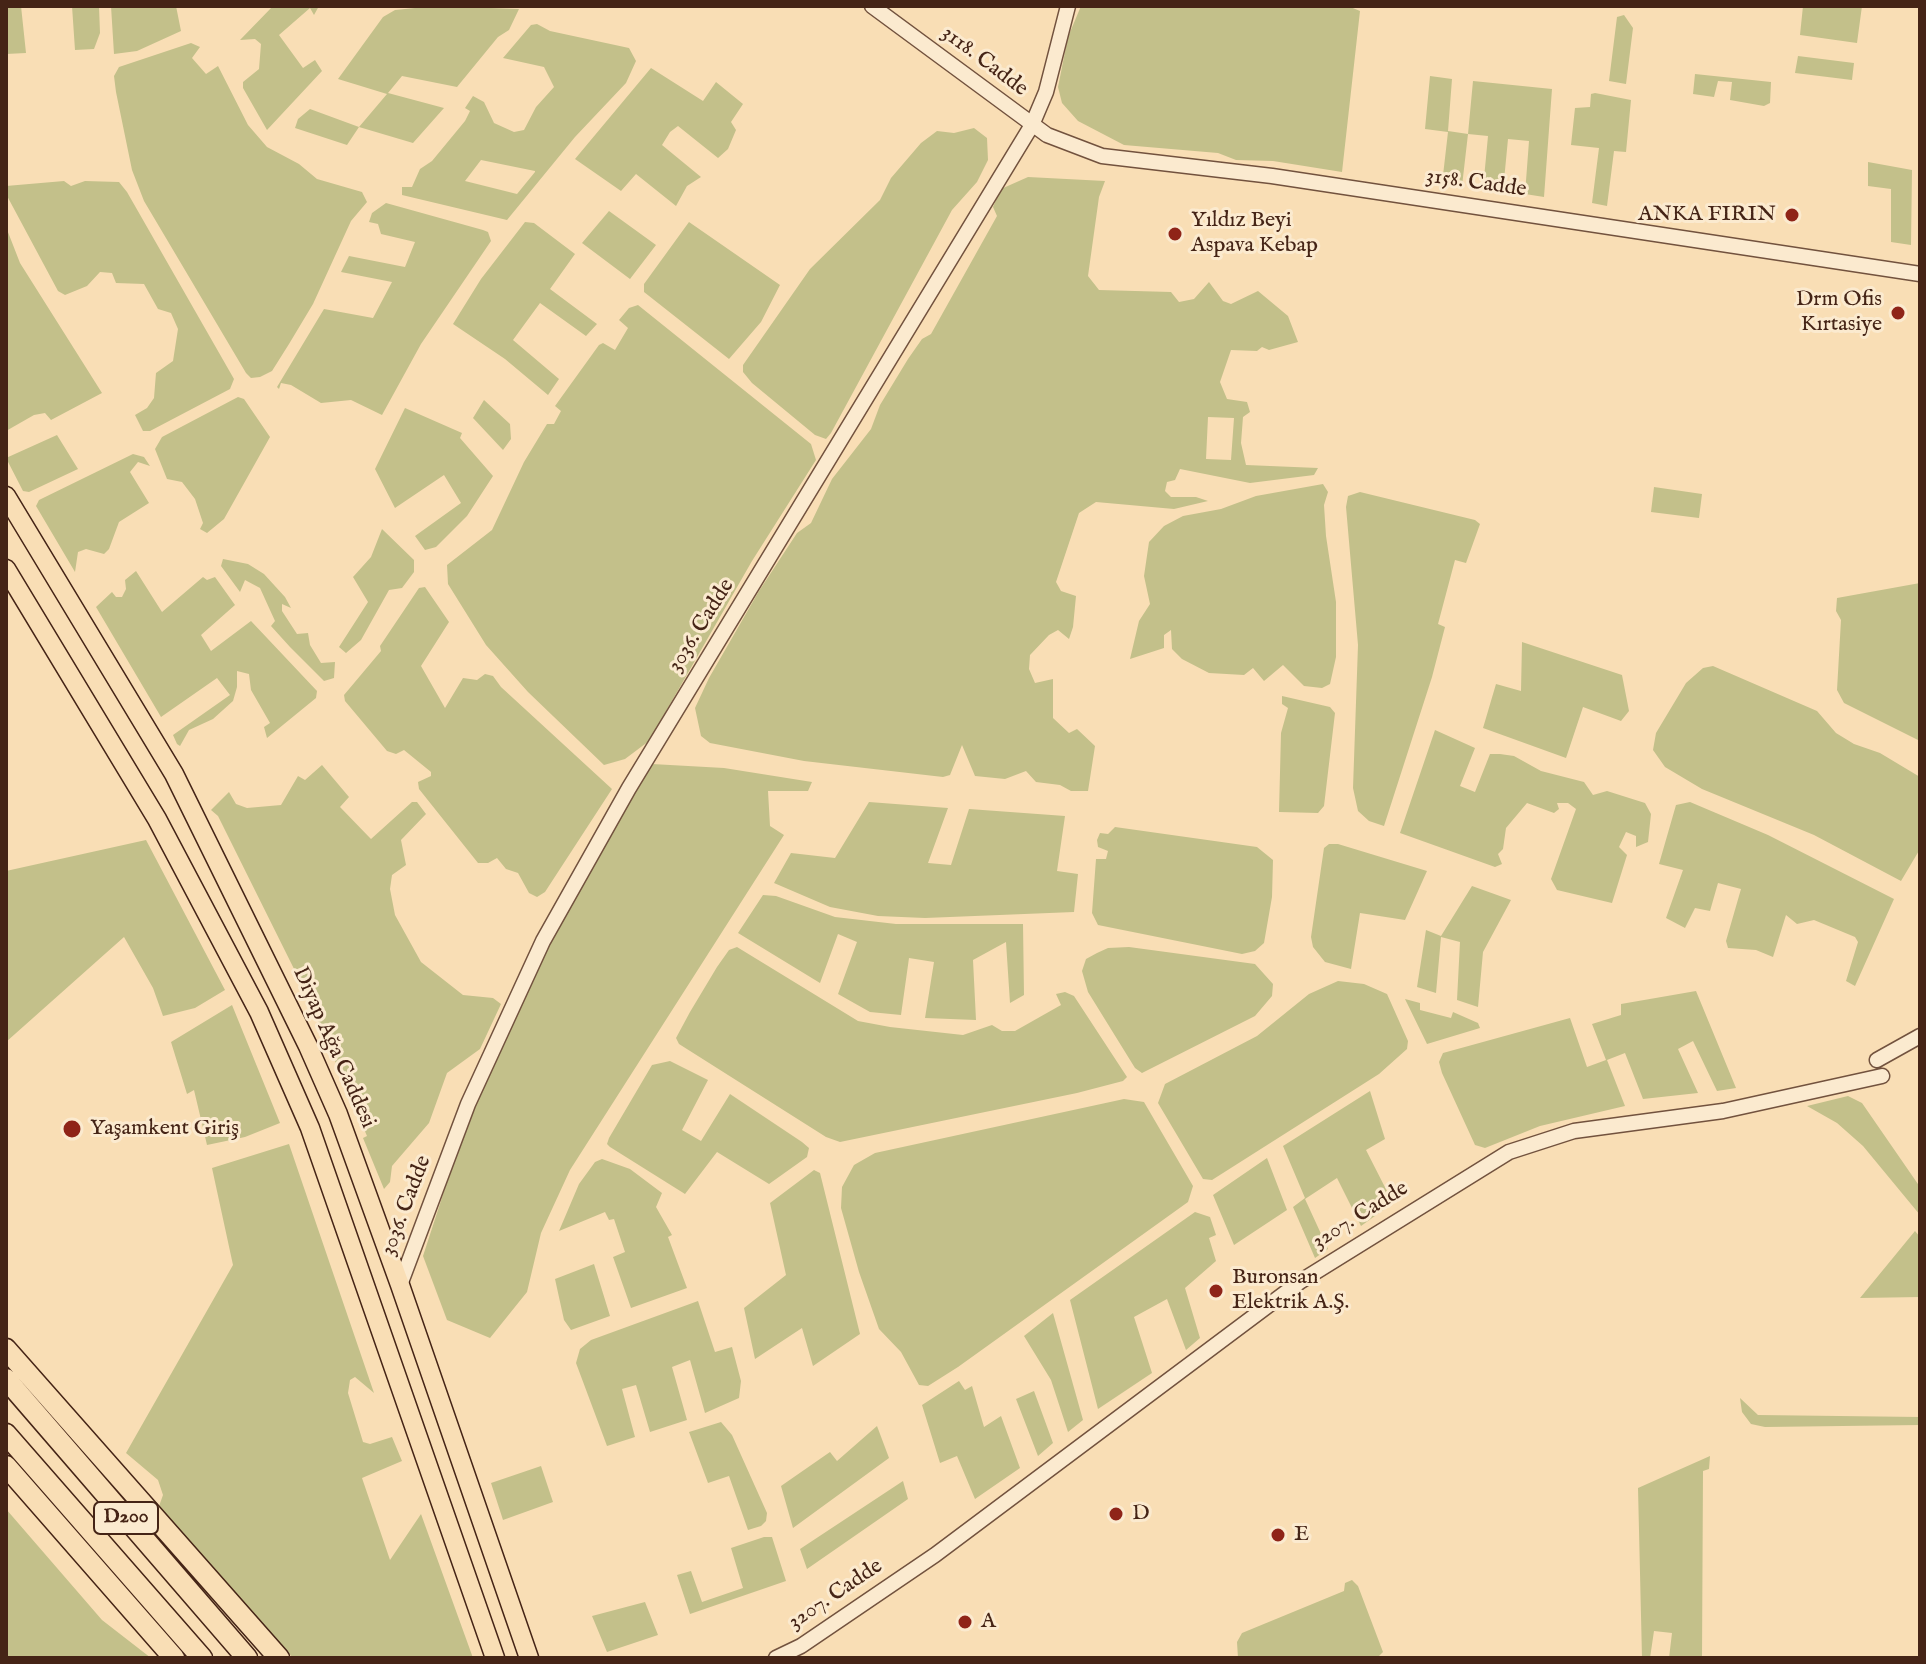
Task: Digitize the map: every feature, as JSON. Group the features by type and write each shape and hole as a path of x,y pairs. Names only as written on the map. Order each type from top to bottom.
{"highway":[{"path":"6,1349 279,1658"},
{"name":"D200","path":"6,1379 247,1658"},
{"name":"D200","path":"6,1434 202,1658"},
{"path":"6,1466 174,1658"}],"main road":[{"name":"Diyap Ağa Caddesi","path":"6,496 174,774 223,869 338,1114 529,1658"},
{"path":"6,569 157,819 259,1012 310,1128 495,1658"}],"street":[{"name":"3118. Cadde","path":"872,6 1032,125"},
{"name":"3036. Cadde","path":"400,1285 468,1104 557,916 652,750 1032,125 1046,92 1068,6"},
{"name":"3158. Cadde","path":"1032,125 1066,145 1125,161 1253,173 1920,274"},
{"path":"1877,1060 1920,1036"},
{"name":"3207. Cadde","path":"776,1658 814,1638 935,1555 1301,1281 1499,1157 1529,1143 1574,1131 1733,1109 1882,1076"}],"shaded area":[{"path":"6,6 21,6 26,53 6,54"},
{"path":"72,6 99,6 100,33 94,49 75,50"},
{"path":"111,6 176,6 181,31 137,51 114,54"},
{"path":"273,6 319,6 314,15 310,8 279,35 303,68 315,60 322,71 267,130 243,88 243,82 259,69 261,44 255,39 240,40"},
{"path":"435,6 519,9 509,30 498,37 457,87 402,76 388,93 444,108 413,143 359,127 387,94 338,79 383,17 395,10"},
{"path":"1081,6 1348,6 1360,11 1342,172 1273,161 1236,160 1218,153 1124,145 1078,121 1062,103 1058,87 1068,37"},
{"path":"1803,6 1862,6 1857,43 1800,35"},
{"path":"1624,15 1633,28 1626,84 1609,81 1617,17"},
{"path":"531,25 629,48 636,61 626,83 575,137 507,220 402,195 402,187 412,187 420,169 432,161 465,121 470,111 465,108 473,96 484,102 494,123 514,132 524,130 536,107 554,87 544,67 503,58","holes":["481,160 535,171 517,194 465,181"]},
{"path":"191,43 200,47 192,58 206,74 218,66 248,125 267,147 299,164 317,179 362,192 367,202 351,221 313,304 289,344 272,371 260,377 251,378 246,373 144,201 132,170 114,76 119,67"},
{"path":"1798,56 1854,63 1852,80 1795,73"},
{"path":"651,68 703,101 716,82 743,104 731,122 736,130 728,149 718,158 678,126 670,132 662,145 701,177 687,186 676,206 636,174 621,191 575,159"},
{"path":"1695,74 1771,82 1770,103 1764,106 1730,100 1732,82 1718,81 1714,97 1693,94"},
{"path":"1430,76 1452,79 1448,131 1468,134 1462,186 1442,184 1448,132 1425,129"},
{"path":"1473,81 1552,89 1544,197 1525,194 1529,141 1508,139 1503,191 1483,189 1488,136 1468,134"},
{"path":"1591,94 1631,100 1626,152 1614,151 1607,206 1592,203 1599,148 1571,145 1575,108 1590,107"},
{"path":"310,109 359,127 347,145 295,128 298,119"},
{"path":"974,128 987,138 988,160 977,182 952,210 831,433 826,439 815,435 752,383 743,372 743,365 810,269 880,200 891,178 921,143 937,131 954,133"},
{"path":"1868,162 1912,170 1911,245 1891,242 1891,189 1868,186"},
{"path":"1028,177 1105,181 1099,197 1088,276 1099,290 1171,292 1179,302 1194,299 1209,282 1223,301 1231,304 1258,291 1288,316 1298,342 1269,350 1262,347 1257,351 1231,350 1220,382 1227,399 1247,402 1250,412 1243,417 1241,443 1246,465 1318,468 1314,475 1250,483 1180,469 1175,480 1167,482 1165,491 1171,497 1196,497 1208,501 1174,509 1096,502 1079,513 1056,582 1061,591 1076,596 1073,627 1069,639 1058,630 1049,635 1030,655 1029,669 1035,683 1053,679 1053,718 1069,733 1077,729 1095,746 1088,791 1071,791 1060,785 1036,782 1026,771 1005,779 975,776 962,745 950,775 943,777 804,761 710,743 701,736 695,708 709,678 759,591 797,533 811,523 832,479 871,429 880,405 908,359 922,339 931,334 997,216 993,207 1001,189","holes":["1208,417 1234,418 1231,460 1206,459"]},
{"path":"64,181 71,186 85,181 119,182 127,192 234,379 230,389 150,431 143,431 135,415 147,408 154,398 156,373 173,361 178,329 171,313 158,309 144,284 116,283 112,273 100,272 87,286 65,295 58,291 6,194 6,186"},
{"path":"386,203 483,230 488,232 491,241 421,344 382,415 351,400 321,403 291,385 281,383 279,389 277,387 324,309 373,318 392,282 341,272 349,256 405,267 415,242 381,234 378,224 369,222 372,213"},
{"path":"609,211 656,245 630,279 582,243"},
{"path":"525,222 534,223 575,254 550,289 597,324 586,336 540,303 513,340 559,379 548,395 505,359 453,324 481,279"},
{"path":"689,222 780,285 761,322 729,359 644,292 644,284"},
{"path":"6,227 20,263 102,393 51,420 45,413 34,415 6,431"},
{"path":"638,305 811,444 816,460 752,561 649,741 625,759 604,765 528,692 486,645 448,584 447,565 492,530 524,462 547,424 554,424 561,411 555,406 599,345 603,343 615,350 628,328 619,320 629,308"},
{"path":"238,397 244,399 270,437 224,519 207,533 200,529 203,523 195,499 182,482 167,479 155,449 162,437"},
{"path":"484,400 510,424 511,439 503,450 473,418"},
{"path":"405,408 462,433 460,438 493,476 467,516 436,547 425,550 415,536 461,503 444,475 395,508 375,469"},
{"path":"57,435 78,469 29,492 23,491 6,458"},
{"path":"133,454 144,457 150,466 138,462 130,472 149,503 119,522 109,549 104,554 86,549 78,552 75,572 36,506 39,500"},
{"path":"1323,484 1328,492 1324,505 1326,536 1336,602 1336,657 1330,684 1322,688 1304,686 1283,665 1264,681 1253,668 1244,675 1209,673 1182,659 1172,649 1171,630 1164,635 1164,648 1130,659 1139,621 1150,604 1144,576 1149,542 1164,526 1183,516 1221,509 1256,496"},
{"path":"1654,487 1702,494 1699,518 1651,512"},
{"path":"1360,492 1475,520 1480,524 1466,563 1455,560 1438,624 1445,627 1432,677 1384,826 1369,821 1358,811 1353,788 1358,645 1346,507 1348,496"},
{"path":"382,529 414,560 414,572 402,588 389,590 361,640 346,653 339,647 368,602 353,577 371,557"},
{"path":"223,559 248,564 264,574 285,597 291,608 282,604 282,611 297,634 308,633 310,645 321,663 335,662 334,678 324,681 290,647 271,626 275,621 260,588 245,580 240,592 221,566"},
{"path":"136,571 162,612 203,577 207,580 215,577 235,605 201,635 211,651 251,621 317,691 316,698 267,738 264,727 270,723 251,690 249,674 237,671 233,701 213,719 189,730 180,746 177,744 173,735 230,695 217,678 161,717 96,607 112,592 116,597 122,597 126,589 125,580"},
{"path":"1920,583 1920,741 1844,703 1837,690 1841,620 1836,611 1837,598"},
{"path":"425,587 449,622 421,666 445,708 463,678 477,680 485,674 493,676 501,687 612,789 545,892 537,897 529,893 518,873 506,869 497,858 488,863 478,863 419,789 418,782 431,776 431,772 404,750 396,754 387,751 345,701 344,695 381,651 380,646 419,588"},
{"path":"1522,642 1622,675 1629,711 1621,721 1583,707 1566,758 1483,728 1496,684 1521,691"},
{"path":"1713,666 1817,711 1836,733 1854,744 1880,753 1920,777 1920,849 1901,881 1814,835 1702,789 1665,767 1653,750 1656,733 1686,683 1703,668"},
{"path":"1282,696 1330,707 1335,713 1324,806 1318,813 1279,812 1281,733 1288,708 1282,704"},
{"path":"1435,730 1475,748 1460,786 1475,792 1490,754 1500,754 1514,756 1541,771 1584,782 1593,795 1607,791 1645,803 1651,814 1648,842 1636,847 1636,836 1626,832 1619,847 1627,855 1612,903 1557,890 1551,879 1576,809 1568,803 1557,803 1559,809 1554,813 1527,803 1506,828 1503,849 1498,854 1502,864 1495,867 1400,833"},
{"path":"652,764 724,768 812,782 808,791 768,791 770,826 784,835 570,1170 541,1233 527,1292 490,1338 447,1320 423,1256 464,1130 514,1015 567,906"},
{"path":"322,765 349,797 340,807 371,839 412,802 417,802 426,814 401,840 406,865 392,875 390,889 395,915 421,962 463,995 493,998 501,1004 480,1049 447,1073 429,1123 392,1166 390,1182 384,1189 363,1138 367,1136 306,993 218,816 211,810 229,792 236,804 247,808 281,805 298,776 305,780"},
{"path":"869,802 948,808 928,863 951,865 969,809 1065,816 1057,871 1078,874 1074,912 925,918 878,916 830,907 774,883 791,853 835,858"},
{"path":"1690,802 1768,835 1894,899 1855,986 1846,981 1858,942 1855,937 1814,920 1797,924 1786,915 1773,957 1756,950 1728,948 1726,941 1741,889 1718,883 1710,911 1695,908 1685,928 1666,918 1683,870 1659,864 1676,805"},
{"path":"1115,827 1257,847 1273,860 1272,897 1264,943 1255,951 1242,954 1098,925 1092,913 1096,859 1106,859 1108,851 1098,847 1097,840 1100,833 1108,834"},
{"path":"146,840 225,990 195,1008 163,1016 153,988 124,937 6,1042 6,871"},
{"path":"1329,844 1427,871 1405,920 1360,913 1351,969 1325,962 1313,947 1311,937 1324,848"},
{"path":"1472,886 1511,900 1483,952 1478,1007 1457,1000 1460,942 1441,937 1436,993 1417,987 1426,930 1441,936"},
{"path":"763,895 776,896 835,917 896,924 1023,924 1024,995 1010,1003 1006,942 973,960 976,1020 925,1018 934,962 909,958 901,1015 870,1012 838,994 857,942 838,934 820,983 738,933"},
{"path":"737,947 858,1021 890,1027 963,1035 992,1025 1002,1031 1015,1031 1061,1005 1056,994 1065,992 1074,996 1127,1077 1123,1081 1077,1093 840,1142 826,1137 679,1044 676,1038 690,1012 729,950"},
{"path":"1129,947 1255,964 1273,984 1272,996 1255,1016 1142,1073 1135,1068 1088,992 1082,971 1086,959 1097,953 1108,948"},
{"path":"1338,981 1364,984 1387,994 1408,1041 1407,1049 1379,1074 1212,1180 1203,1179 1158,1103 1165,1084 1257,1036 1309,994"},
{"path":"1696,991 1736,1088 1717,1091 1693,1041 1678,1049 1698,1093 1643,1099 1625,1053 1607,1060 1625,1106 1540,1126 1485,1148 1475,1145 1442,1073 1439,1062 1443,1053 1570,1018 1587,1067 1606,1060 1592,1024 1621,1015 1621,1004"},
{"path":"1405,999 1420,1003 1420,1010 1451,1018 1453,1012 1478,1023 1480,1028 1427,1044"},
{"path":"232,1005 280,1123 245,1137 207,1145 194,1090 187,1094 171,1042"},
{"path":"670,1061 708,1080 682,1130 701,1141 730,1094 802,1142 809,1148 807,1157 769,1184 717,1152 685,1194 610,1147 607,1144 609,1138 652,1065"},
{"path":"1370,1091 1385,1139 1366,1150 1393,1203 1361,1226 1337,1178 1305,1199 1328,1249 1315,1258 1293,1207 1305,1198 1283,1146"},
{"path":"1848,1096 1862,1103 1920,1187 1920,1215 1863,1146 1837,1123 1807,1106"},
{"path":"1124,1099 1144,1102 1193,1186 1188,1202 958,1367 928,1386 919,1385 901,1352 879,1329 859,1272 841,1208 842,1187 854,1165 875,1153"},
{"path":"289,1144 374,1393 355,1377 350,1380 348,1393 363,1442 370,1444 392,1437 402,1461 362,1478 390,1560 421,1514 473,1658 293,1658 207,1560 162,1517 158,1509 163,1495 158,1480 126,1453 233,1265 212,1168"},
{"path":"1267,1158 1287,1210 1234,1245 1213,1195"},
{"path":"602,1159 630,1169 662,1193 656,1207 672,1235 668,1237 687,1288 631,1308 613,1257 625,1252 614,1219 609,1220 605,1212 559,1231 579,1184 595,1162"},
{"path":"814,1170 820,1173 860,1334 813,1366 802,1328 755,1359 744,1308 786,1275 770,1203"},
{"path":"1195,1212 1210,1217 1216,1235 1209,1238 1216,1261 1185,1288 1200,1338 1186,1350 1167,1299 1134,1317 1152,1373 1098,1409 1070,1300"},
{"path":"1915,1231 1920,1237 1920,1297 1860,1298"},
{"path":"594,1264 610,1316 571,1330 564,1320 555,1279"},
{"path":"698,1301 715,1352 732,1347 741,1381 739,1398 705,1413 690,1360 672,1367 687,1420 650,1432 636,1385 622,1389 635,1437 607,1446 576,1363 580,1349 591,1340"},
{"path":"1053,1313 1083,1420 1068,1432 1051,1380 1024,1336"},
{"path":"959,1381 965,1390 972,1386 984,1427 1001,1416 1020,1468 975,1499 957,1456 940,1463 922,1405"},
{"path":"1034,1391 1053,1443 1038,1456 1016,1399"},
{"path":"1740,1398 1758,1415 1920,1417 1920,1425 1765,1427 1751,1424 1742,1412"},
{"path":"721,1422 732,1435 767,1513 766,1521 761,1526 748,1530 729,1476 708,1483 689,1432"},
{"path":"877,1426 889,1458 793,1528 781,1486 830,1452 837,1461"},
{"path":"1710,1456 1709,1469 1703,1471 1702,1658 1669,1658 1672,1633 1654,1631 1650,1658 1642,1658 1638,1488"},
{"path":"541,1466 553,1502 503,1520 491,1483"},
{"path":"903,1481 908,1499 807,1569 800,1549"},
{"path":"6,1509 102,1620 151,1658 6,1658"},
{"path":"772,1537 786,1581 690,1614 677,1575 691,1571 702,1602 743,1588 731,1548"},
{"path":"1352,1580 1358,1586 1383,1652 1379,1656 1238,1658 1237,1642 1242,1633 1344,1591 1345,1583"},
{"path":"645,1602 658,1635 607,1652 592,1616"}],"place":[{"name":"ANKA FIRIN","path":"1792,215"},
{"name":"Yıldız Beyi Aspava Kebap","path":"1175,234"},
{"name":"Drm Ofis Kırtasiye","path":"1898,313"},
{"name":"Yaşamkent Giriş","path":"72,1129"},
{"name":"Buronsan Elektrik A.Ş.","path":"1216,1291"},
{"name":"D","path":"1116,1514"},
{"name":"E","path":"1278,1535"},
{"name":"A","path":"965,1622"}]}
